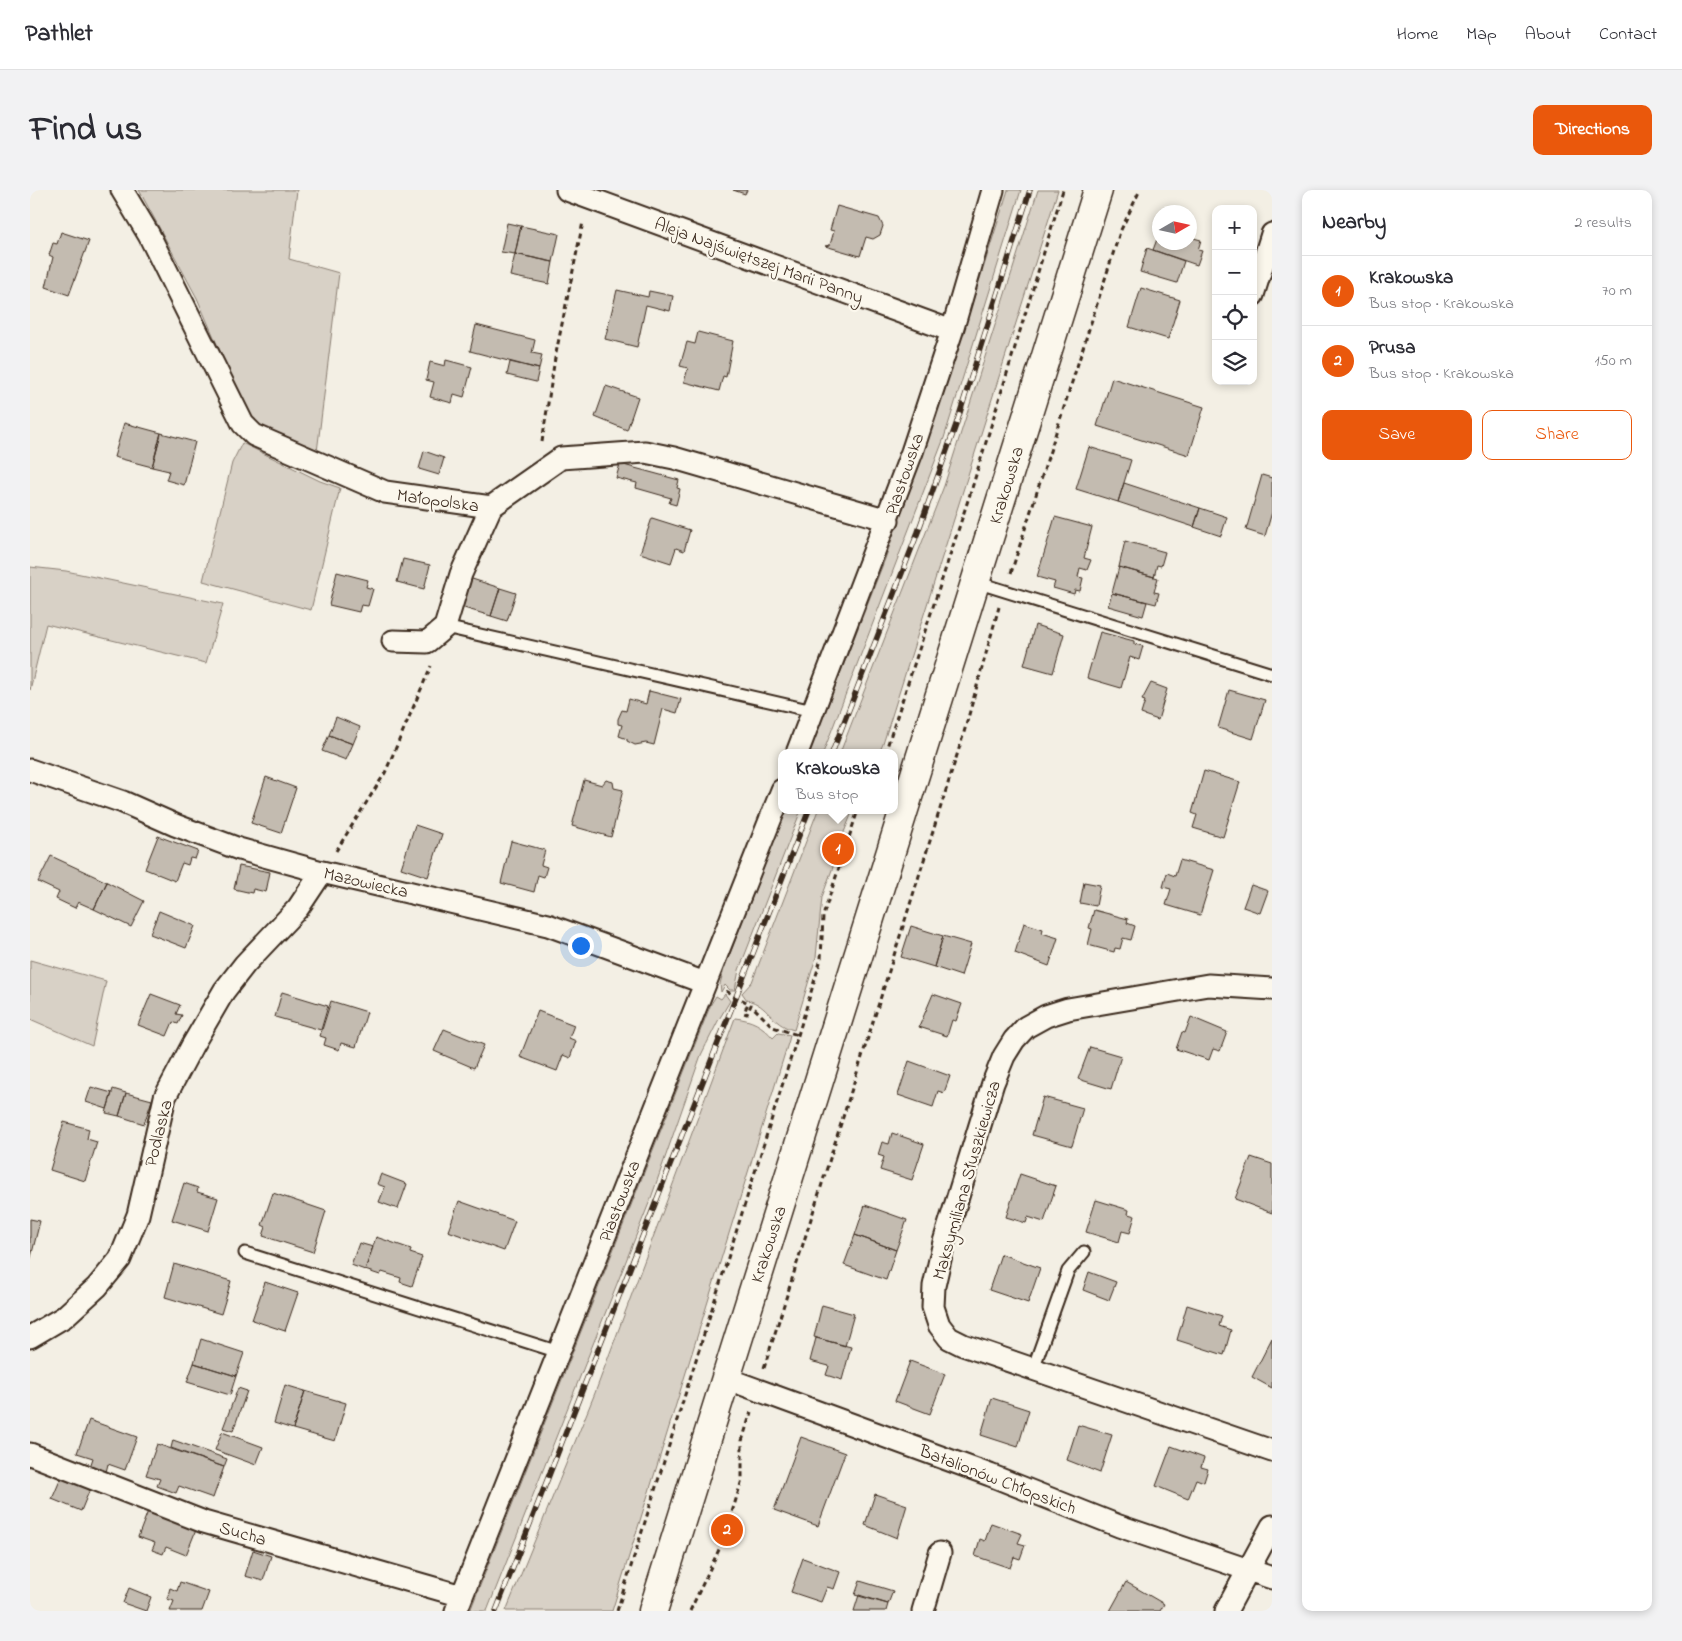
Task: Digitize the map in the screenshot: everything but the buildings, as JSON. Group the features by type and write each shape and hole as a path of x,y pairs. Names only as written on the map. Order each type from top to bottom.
{"main road":[{"name":"Krakowska","path":"653,1611 1098,190"}],"street":[{"name":"Małopolska","path":"122,190 149,235 244,424 254,435 385,492 491,508 561,458 645,452 684,461 888,520"},
{"name":"Aleja Najświętszej Marii Panny","path":"567,190 952,331"},
{"name":"Piastowska","path":"799,749 888,520 952,331 993,190"},
{"path":"1257,281 1272,234"},
{"path":"393,641 427,642 445,627 461,574 491,508"},
{"name":"Mazowiecka","path":"30,770 123,802 175,825 239,849 322,872 548,925 705,983"},
{"name":"Piastowska","path":"459,1604 778,800"},
{"name":"Podlaska","path":"30,1337 64,1317 97,1287 120,1259 138,1215 165,1097 224,991 244,964 298,908 322,872"},
{"name":"Maksymiliana Słuszkiewicza","path":"1272,989 1208,985 1068,1009 1046,1016 1026,1027 1009,1048 993,1083 944,1242 934,1286 933,1307 939,1325 949,1338 963,1345 1272,1451"},
{"name":"Batalionów Chłopskich","path":"725,1378 981,1472 1120,1526 1272,1578"},
{"name":"Sucha","path":"30,1454 204,1522 459,1604"},
{"path":"1226,1611 1272,1526"},
{"path":"923,1611 940,1553"}],"lane":[{"path":"976,582 1272,674"},
{"path":"445,627 813,711"},
{"path":"1033,1369 1068,1271 1084,1252"},
{"path":"245,1253 560,1352"}],"path":[{"path":"886,749 972,488 1063,190"},
{"path":"690,1611 723,1541 742,1480 742,1441 963,736 1004,590 1120,232 1140,190"},
{"path":"541,472 543,435 555,358 585,214"},
{"path":"322,872 385,773 415,707 445,627"},
{"path":"617,1611 821,959 823,916 857,814"},
{"path":"705,983 722,996 726,990 748,1004 744,1013 748,1014 751,1005 773,1027 798,1035"}],"shaded area":[{"path":"139,190 297,190 289,259 339,273 317,452 259,428 243,404 197,298"},
{"path":"1008,190 1021,190 944,438 825,749 811,749 885,559 945,389"},
{"path":"1038,190 1058,190 883,744 881,749 842,749 944,486"},
{"path":"242,443 320,481 340,488 311,610 203,581 232,463"},
{"path":"30,567 66,571 223,604 206,663 46,624 30,690"},
{"path":"784,814 799,814 739,970 735,990 730,990 725,985 721,992 720,984 724,969"},
{"path":"816,814 851,814 840,842 826,838 821,851 837,856 822,897 816,957 794,1030 780,1023 754,1002 747,1000 742,993 752,982"},
{"path":"30,960 106,981 92,1046 30,1019"},
{"path":"725,994 730,1001 701,1055 651,1198 487,1611 470,1611 711,1004 716,996 721,999"},
{"path":"735,1018 756,1024 773,1038 778,1033 790,1035 789,1040 612,1611 506,1611 595,1393"}],"railway":[{"path":"834,749 918,532 957,422 1030,190"},
{"path":"496,1611 807,814"}],"place":[{"name":"Krakowska","path":"838,849"},
{"name":"Prusa","path":"727,1530"}]}
